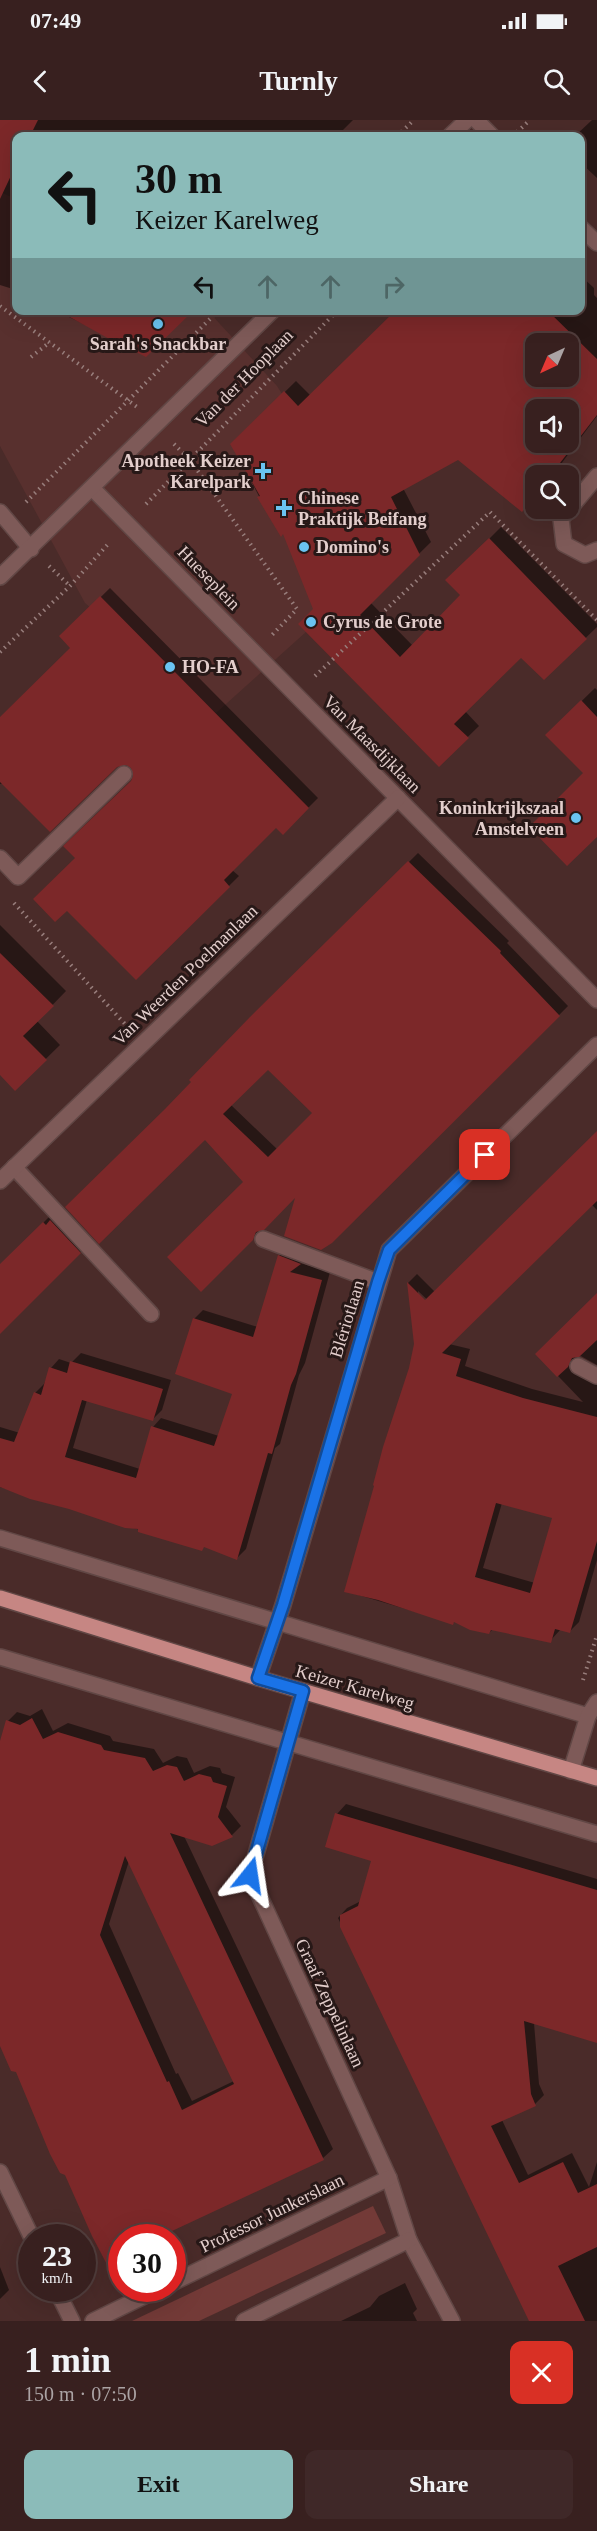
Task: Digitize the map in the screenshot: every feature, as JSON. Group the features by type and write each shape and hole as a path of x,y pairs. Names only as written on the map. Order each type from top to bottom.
{"main road":[{"name":"Keizer Karelweg","path":"0,1598 258,1678 597,1778"}],"street":[{"path":"454,132 467,120"},
{"path":"476,120 488,132"},
{"path":"585,231 597,243"},
{"name":"Van der Hooplaan","path":"0,577 93,489 268,315"},
{"path":"597,477 561,519 564,544 585,555 597,550"},
{"name":"Hueseplein","path":"93,489 296,695"},
{"path":"3,517 31,549"},
{"name":"Van Maasdijklaan","path":"296,695 597,1000"},
{"path":"0,858 18,877 124,774"},
{"name":"Van Weerden Poelmanlaan","path":"0,1180 398,798"},
{"name":"Blériotlaan","path":"258,1678 278,1621 389,1250 597,1045"},
{"path":"14,1167 151,1314"},
{"path":"263,1239 378,1282"},
{"path":"578,1366 597,1376"},
{"path":"0,1538 581,1714"},
{"path":"0,1657 597,1834"},
{"name":"Graaf Zeppelinlaan","path":"303,1691 250,1875 389,2178 409,2240 452,2321"},
{"path":"571,1771 581,1714 597,1702"},
{"path":"0,2172 25,2224"},
{"name":"Professor Junkerslaan","path":"186,2276 389,2178"},
{"path":"244,2321 409,2240"},
{"path":"62,2302 72,2321"},
{"path":"93,2321 132,2302"}],"path":[{"path":"401,132 414,120"},
{"path":"516,132 530,120"},
{"path":"12,315 128,399 190,460 297,609 255,653"},
{"path":"3,517 214,315"},
{"name":"Van der Hooplaan","path":"0,652 70,586 128,522 333,315"},
{"path":"31,357 50,342"},
{"path":"296,695 490,512 597,620"},
{"path":"18,877 13,902 142,1043"},
{"path":"581,1714 597,1635"}],"shaded area":[{"path":"0,192 12,197 12,315 212,315 277,386 386,560 216,713 85,603 0,446"},
{"path":"373,2206 386,2233 199,2321 132,2321 172,2302 186,2302 186,2295"}],"building":[{"path":"0,120 38,120 32,132 12,132 12,174 0,199"},
{"path":"66,315 189,315 146,357"},
{"path":"391,315 552,315 570,333 525,333 525,387 579,387 579,341 597,359 597,415 579,438 579,399 525,399 525,453 568,453 558,465 525,465 525,508 522,512 458,460 391,497 420,555 360,615 400,657 460,595 445,580 489,538 587,639 544,680 521,658 454,724 469,738 439,767 298,624 313,609 283,534 281,537 257,497 260,496 230,444 284,391 298,406"},
{"path":"100,596 309,808 283,835 276,828 224,880 230,887 136,980 67,911 55,922 33,899 75,858 63,846 131,781 133,776 131,768 126,765 117,767 50,832 0,782 0,717 70,648 59,636"},
{"path":"581,700 597,717 597,837 567,866 529,827 583,773 545,735"},
{"path":"408,861 501,951 500,953 560,1016 332,1243 321,1250 284,1236 295,1198 264,1230 256,1232 253,1240 201,1292 167,1257 243,1182 205,1140 99,1244 65,1207 165,1109 191,1082 189,1080","holes":["268,1070 312,1113 268,1157 223,1114"]},
{"path":"0,953 54,1006 23,1036 47,1060 15,1091 0,1075"},
{"path":"597,1131 597,1201 442,1353 461,1359 456,1376 523,1398 597,1417 597,1541 570,1633 555,1629 551,1643 491,1630 489,1634 470,1630 454,1622 453,1625 378,1600 344,1592 383,1447 409,1368 414,1344 407,1282 425,1300","holes":["496,1503 552,1518 530,1593 475,1577"]},
{"path":"50,1220 81,1253 0,1334 0,1264 43,1222 46,1225"},
{"path":"278,1255 301,1264 290,1272 322,1280 272,1454 268,1453 237,1560 204,1547 202,1551 138,1532 138,1529 125,1528 69,1509 30,1499 0,1487 0,1438 14,1442 34,1392 41,1395 49,1367 67,1373 70,1361 163,1389 153,1421 82,1400 65,1457 136,1478 151,1426 214,1446 232,1394 175,1374 193,1318 253,1337"},
{"path":"597,1293 597,1340 579,1357 572,1358 568,1367 557,1377 535,1354"},
{"path":"32,1718 43,1739 58,1732 101,1745 104,1750 145,1758 153,1771 167,1765 177,1767 184,1781 199,1774 211,1777 213,1782 227,1786 218,1817 233,1837 212,1846 170,1833 324,2160 186,2224 108,2224 108,2266 96,2244 96,2224 87,2224 65,2175 60,2173 50,2154 16,2072 11,2071 0,2046 0,1741 6,1720 20,1725","holes":["125,1856 234,2084 182,2110 100,1935"]},
{"path":"335,1813 597,1890 597,2043 524,2021 531,2094 536,2106 491,2126 519,2183 563,2162 578,2193 597,2184 597,2247 558,2266 585,2321 529,2321 340,1927 340,1915 358,1906 371,1861 325,1847"}],"place":[{"name":"Sarah's Snackbar","path":"158,324"},
{"name":"Apotheek Keizer Karelpark","path":"263,471"},
{"name":"Chinese Praktijk Beifang","path":"284,508"},
{"name":"Domino's","path":"304,547"},
{"name":"Cyrus de Grote","path":"311,622"},
{"name":"HO-FA","path":"170,667"},
{"name":"Koninkrijkszaal Amstelveen","path":"576,818"}],"route":[{"path":"250,1875 303,1691 258,1678 283,1605 378,1282 389,1250 485,1155"}]}
